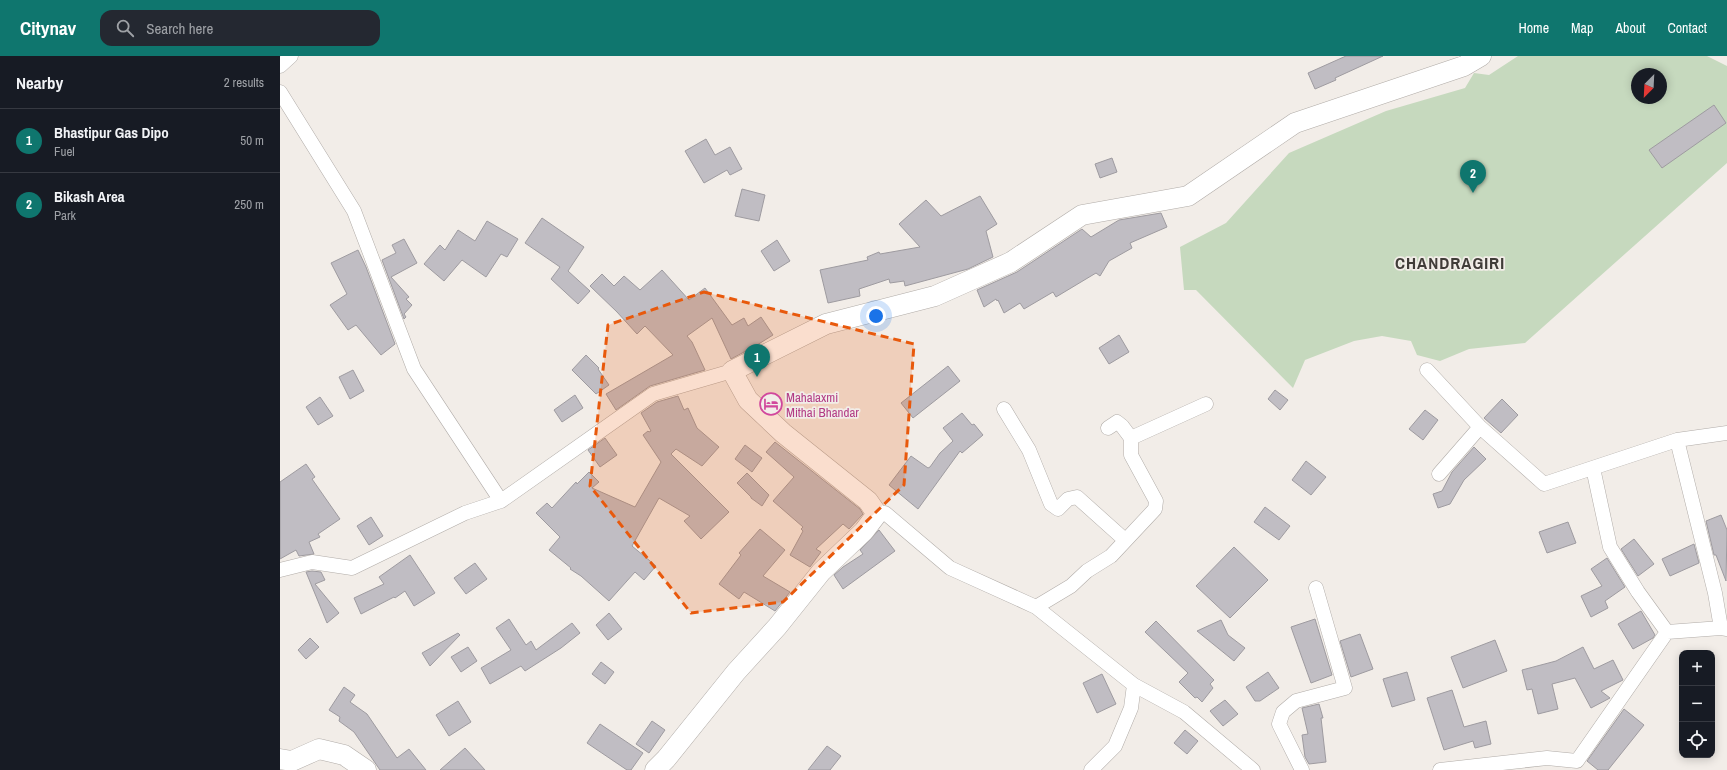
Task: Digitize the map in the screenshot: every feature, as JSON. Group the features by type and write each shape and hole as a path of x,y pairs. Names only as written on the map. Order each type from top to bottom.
{"street":[{"path":"280,66 291,56"},
{"path":"280,570 312,562 352,568 465,513 501,501 653,394 732,371 826,324 935,296 1011,262 1082,215 1188,196 1295,123 1464,66 1481,56"},
{"path":"280,92 354,211 414,369 501,501"},
{"path":"1427,370 1480,427 1544,484 1677,440 1727,433"},
{"path":"732,371 748,400 783,433 868,501 877,514"},
{"path":"1131,438 1206,404"},
{"path":"1004,410 1029,450 1051,504 1058,509 1068,499 1077,497 1125,540"},
{"path":"1036,607 1070,586 1087,571 1111,556 1155,509 1156,501 1131,455 1131,438 1117,422 1108,428"},
{"path":"1439,474 1480,427"},
{"path":"1667,632 1724,628 1677,440"},
{"path":"1593,468 1610,547 1638,592 1667,632"},
{"path":"655,770 666,759 736,672 777,627 822,572 864,531 877,514 885,513 950,568 1036,607 1134,685 1184,712 1254,770"},
{"path":"1302,770 1279,724 1283,712 1296,701 1345,688 1316,588"},
{"path":"1440,770 1547,758 1579,765 1667,632"},
{"path":"1091,770 1115,746 1131,708 1134,685"},
{"path":"280,759 292,761 319,749 344,755 366,770"}],"highlighted area":[{"path":"704,292 914,344 904,485 783,602 691,613 590,486 608,325"}],"green space":[{"path":"1518,56 1707,56 1727,66 1727,163 1525,343 1469,349 1440,361 1417,355 1411,341 1382,336 1354,341 1305,360 1293,388 1196,290 1184,290 1180,247 1226,223 1289,153 1386,111 1465,88 1474,73 1489,75"}],"building":[{"path":"1346,56 1383,56 1315,89 1308,73"},
{"path":"1714,105 1726,123 1662,168 1649,150"},
{"path":"706,139 715,155 730,147 742,169 730,175 727,170 704,183 685,151"},
{"path":"1112,158 1117,172 1100,178 1095,164"},
{"path":"742,189 765,195 759,221 735,216"},
{"path":"980,196 997,224 986,231 993,257 968,269 905,286 904,281 890,283 889,279 859,289 860,296 828,303 820,270 868,260 867,257 879,252 880,254 920,247 899,224 926,200 941,216"},
{"path":"1161,213 1167,227 1130,243 1132,248 1109,261 1100,276 1096,273 1056,297 1053,292 1024,309 1020,303 1004,313 998,300 997,301 996,299 984,307 977,290 1017,272 1082,229 1091,237 1119,220"},
{"path":"542,218 584,247 568,271 590,291 578,304 551,279 560,267 525,243"},
{"path":"487,221 518,239 507,257 501,254 486,277 462,260 444,281 424,264 440,245 445,250 458,230 475,241"},
{"path":"404,239 417,263 391,277 409,297 406,299 412,305 404,314 406,317 404,319 382,260 396,253 392,245"},
{"path":"777,240 790,261 774,271 761,251"},
{"path":"358,250 366,267 395,344 381,355 356,325 348,330 330,305 347,294 331,263"},
{"path":"662,270 689,300 705,288 732,325 744,318 748,326 761,317 773,335 731,359 712,318 687,336 692,342 705,370 650,386 616,410 606,394 673,355 645,326 637,334 590,286 602,274 614,286 624,276 640,290"},
{"path":"1119,335 1129,352 1109,364 1099,348"},
{"path":"586,355 599,368 598,369 609,385 596,394 572,370"},
{"path":"948,366 960,381 913,418 901,403"},
{"path":"353,370 364,391 350,399 339,377"},
{"path":"1275,390 1288,400 1280,410 1268,399"},
{"path":"575,395 583,408 562,422 554,410"},
{"path":"678,396 684,410 688,408 697,428 719,447 702,466 676,449 671,454 729,512 701,539 684,521 690,516 659,498 632,546 656,566 644,580 635,572 609,601 549,550 560,537 536,513 547,503 552,508 576,482 577,484 589,472 599,482 592,488 635,507 661,462 643,435 648,431 651,431 641,413 657,402"},
{"path":"320,397 333,416 318,425 306,407"},
{"path":"1502,399 1518,415 1501,433 1484,418"},
{"path":"1425,410 1438,420 1423,440 1409,429"},
{"path":"962,413 983,435 962,453 960,451 918,509 889,485 911,456 928,468 930,467 940,453 953,441 943,428"},
{"path":"605,438 617,455 600,467 588,450"},
{"path":"775,442 860,509 863,514 849,529 843,524 816,549 821,552 810,567 790,555 803,531 801,529 803,527 773,501 794,477 766,452"},
{"path":"745,445 762,458 752,472 735,459"},
{"path":"1474,447 1486,459 1464,480 1450,504 1438,508 1433,494 1442,491 1452,472"},
{"path":"1306,461 1326,477 1311,495 1292,480"},
{"path":"306,464 315,477 312,479 340,519 318,534 320,537 309,542 314,554 299,556 296,550 280,559 280,482"},
{"path":"747,473 769,495 762,506 751,498 737,483"},
{"path":"1265,507 1290,526 1279,540 1254,522"},
{"path":"1721,515 1727,530 1726,581 1716,555 1714,555 1706,521"},
{"path":"371,517 383,536 369,545 357,526"},
{"path":"1568,522 1576,543 1547,553 1539,532"},
{"path":"760,529 785,550 763,576 790,592 775,611 744,592 739,599 719,584 741,555 739,553"},
{"path":"879,530 895,551 843,589 834,575 843,567 863,554 860,550"},
{"path":"1634,539 1654,564 1638,576 1621,549"},
{"path":"1694,544 1699,563 1670,576 1662,559"},
{"path":"1234,547 1268,580 1230,618 1196,586"},
{"path":"410,555 435,593 414,606 405,591 395,598 394,597 361,614 354,598 384,584 379,577"},
{"path":"1607,558 1625,587 1605,601 1608,608 1591,617 1581,596 1602,586 1591,569"},
{"path":"475,563 487,579 466,594 454,578"},
{"path":"306,572 321,572 325,580 315,584 339,613 327,623"},
{"path":"1641,611 1655,635 1653,638 1633,649 1618,624"},
{"path":"609,613 622,629 608,640 596,625"},
{"path":"509,619 526,645 531,641 536,650 572,623 580,633 561,648 525,671 521,666 490,684 481,668 511,650 496,628"},
{"path":"1315,619 1332,675 1311,683 1291,627"},
{"path":"1221,620 1228,635 1245,648 1234,661 1197,631"},
{"path":"1156,621 1214,680 1210,684 1213,688 1202,702 1197,697 1195,698 1179,682 1188,673 1145,632"},
{"path":"458,633 460,635 430,666 422,653"},
{"path":"1360,634 1373,669 1351,677 1340,641"},
{"path":"310,638 319,647 306,659 298,650"},
{"path":"1495,640 1507,671 1463,688 1451,657"},
{"path":"468,647 477,661 461,672 451,657"},
{"path":"1583,647 1594,669 1613,660 1623,680 1601,691 1610,698 1591,708 1575,678 1552,684 1558,709 1538,714 1532,689 1527,690 1522,670 1556,661"},
{"path":"601,662 614,672 605,684 592,674"},
{"path":"1268,672 1279,688 1260,701 1255,701 1246,687"},
{"path":"1407,672 1415,700 1392,707 1383,679"},
{"path":"1102,674 1116,704 1097,713 1083,683"},
{"path":"344,687 355,695 350,702 367,714 397,758 409,749 426,770 380,770 354,732 339,721 340,717 329,710"},
{"path":"1452,690 1464,727 1486,721 1491,744 1475,748 1473,741 1444,750 1427,698"},
{"path":"1225,700 1238,714 1223,726 1210,711"},
{"path":"458,701 471,722 449,736 436,715"},
{"path":"1319,704 1323,718 1321,718 1326,762 1309,764 1305,757 1302,735 1308,734 1302,708"},
{"path":"1624,709 1644,725 1608,770 1598,770 1587,761"},
{"path":"652,721 665,730 649,753 636,744"},
{"path":"600,724 643,753 631,770 627,770 587,743"},
{"path":"1185,730 1198,741 1187,754 1174,743"},
{"path":"827,746 841,756 830,770 808,770"},
{"path":"465,748 485,770 440,770"}],"place":[{"name":"Bikash Area","path":"1473,193"},
{"name":"Bhastipur Gas Dipo","path":"757,377"},
{"name":"Mahalaxmi Mithai Bhandar","path":"771,404"}],"district":[{"name":"CHANDRAGIRI","path":"1450,263"}]}
